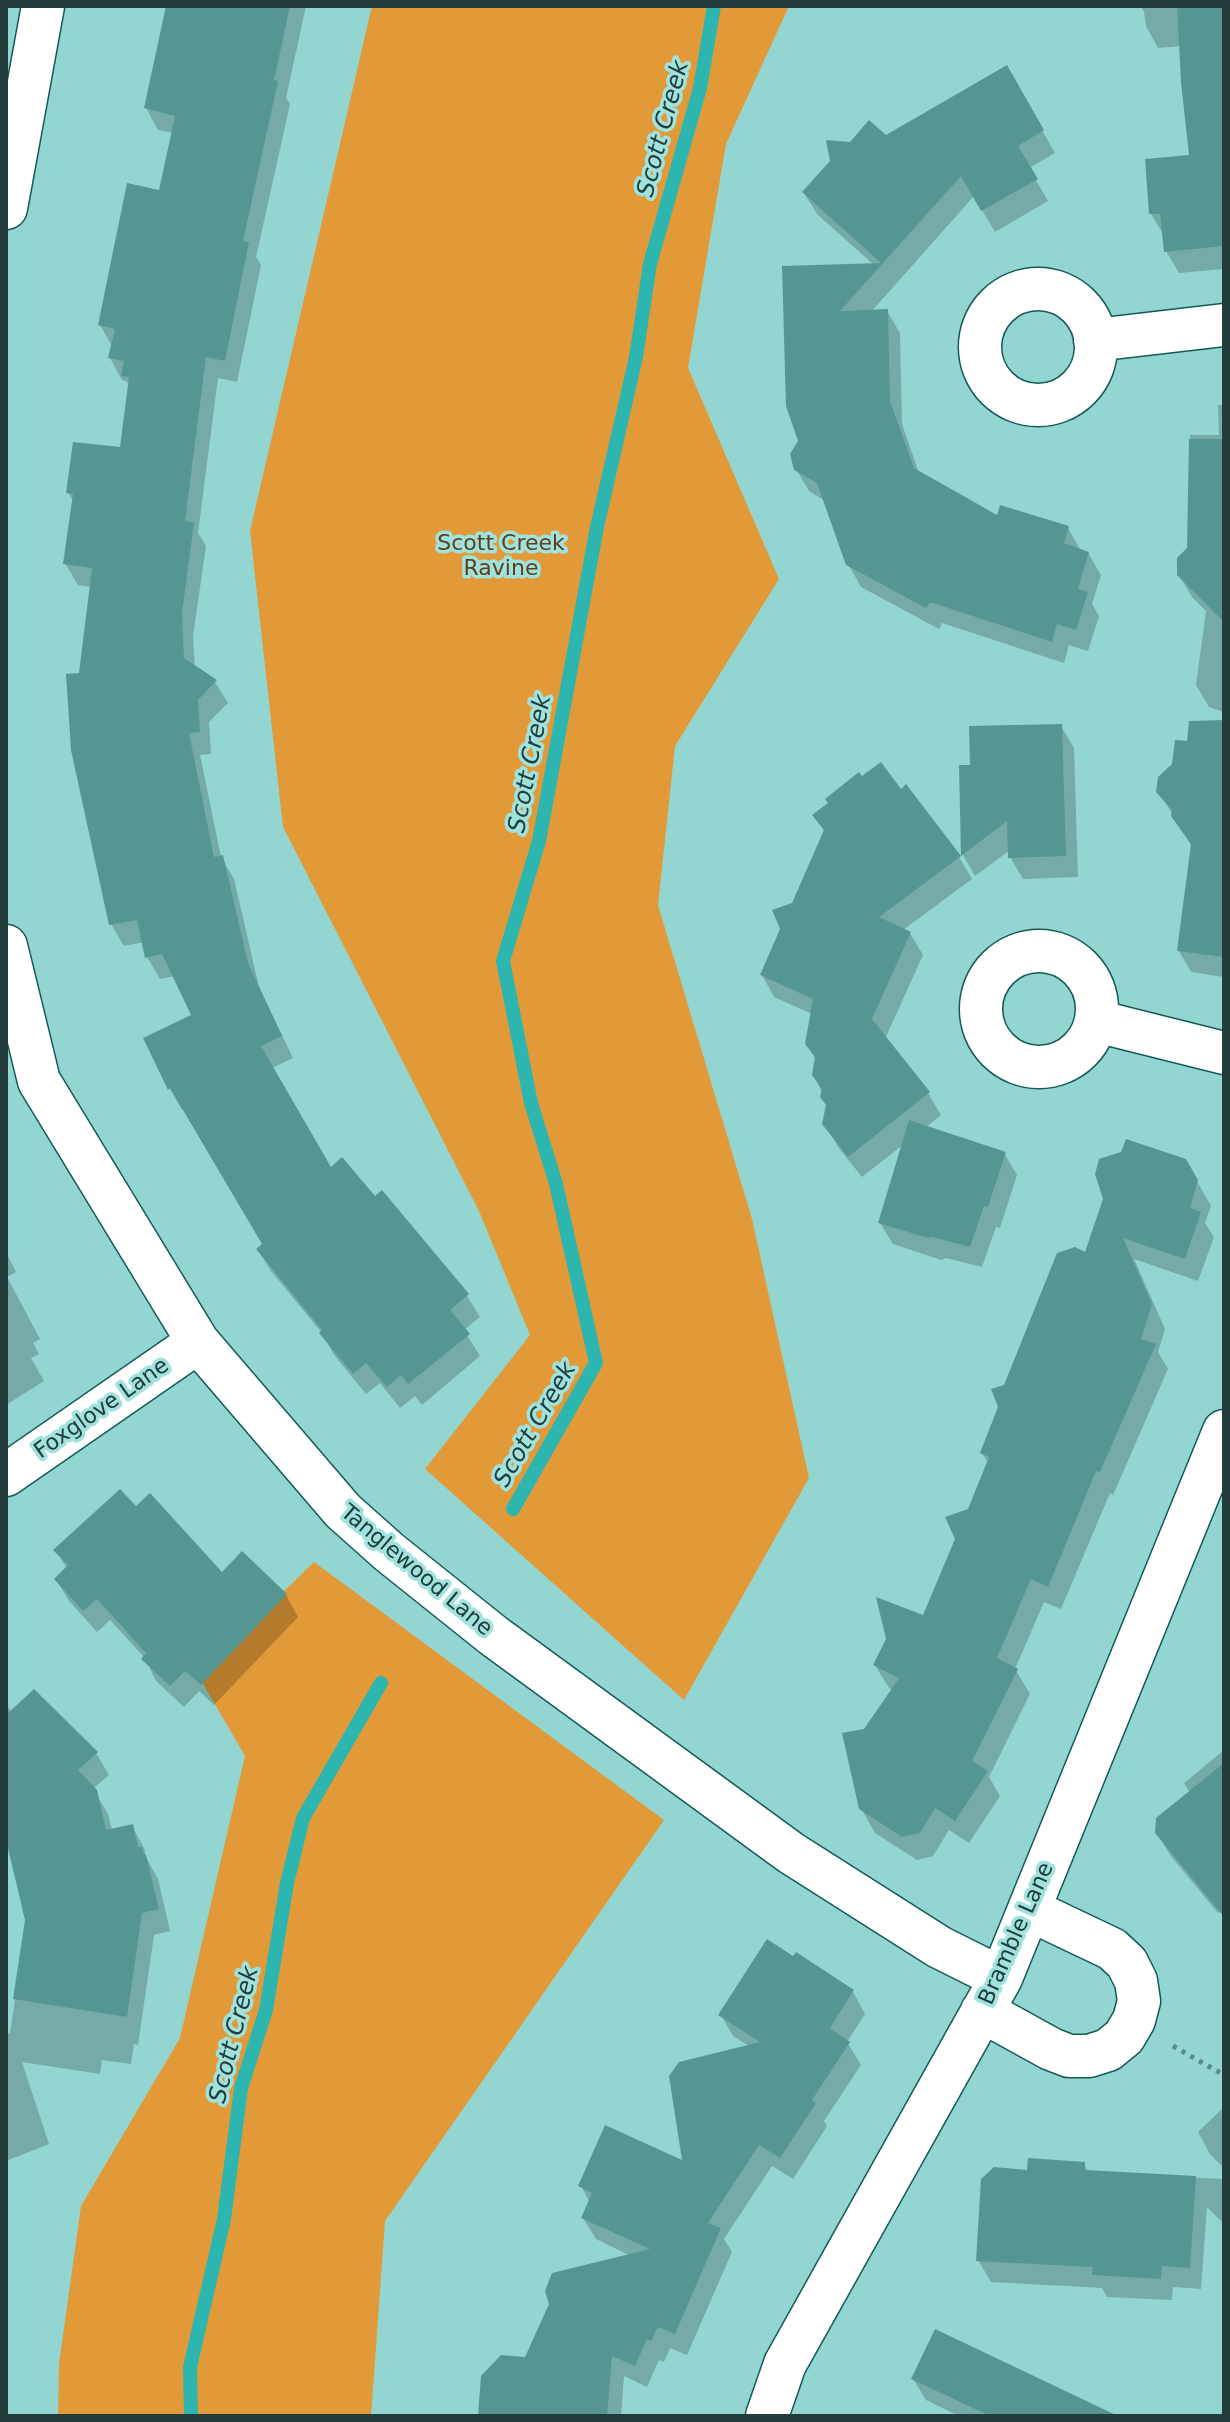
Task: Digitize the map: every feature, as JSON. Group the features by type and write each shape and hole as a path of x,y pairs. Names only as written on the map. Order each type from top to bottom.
{"street":[{"path":"6,208 36,7"},
{"path":"1095,340 1224,325"},
{"name":"Tanglewood Lane","path":"6,946 39,1081 198,1342 343,1511 494,1636 791,1853 939,1947 992,1994"},
{"path":"1096,1021 1224,1053"},
{"name":"Foxglove Lane","path":"6,1475 198,1342"},
{"name":"Bramble Lane","path":"767,2416 785,2364 992,1994 1030,1910 1224,1431"},
{"path":"992,1994 1051,2049 1069,2056 1089,2056 1108,2050 1124,2037 1132,2023 1139,2001 1136,1981 1127,1963 1112,1949 1030,1910"}],"path":[{"path":"1132,2023 1224,2075"}],"green space":[{"name":"Scott Creek Ravine","path":"372,6 789,6 726,144 688,368 779,579 675,746 658,905 752,1219 809,1478 684,1700 425,1469 530,1335 479,1211 283,827 250,531"},
{"path":"314,1562 664,1820 385,2221 371,2416 58,2416 59,2364 81,2206 180,2038 245,1756 198,1675"}],"building":[{"path":"166,6 290,6 274,80 278,81 243,241 249,242 225,361 206,357 185,521 194,523 182,613 184,658 217,680 198,700 200,732 189,733 214,857 223,855 248,963 282,1036 261,1046 331,1167 342,1157 375,1196 382,1190 469,1294 450,1310 470,1334 408,1384 401,1375 387,1387 366,1363 353,1374 319,1333 322,1330 256,1249 262,1244 170,1088 168,1090 143,1038 191,1015 162,954 145,958 137,920 109,925 71,750 66,674 79,673 92,568 63,564 73,494 66,493 73,442 120,447 129,377 121,376 124,361 108,358 115,329 98,325 127,183 159,190 175,116 144,108"},
{"path":"1177,6 1224,6 1224,246 1164,252 1160,214 1149,214 1145,159 1189,155"},
{"path":"1007,65 1044,130 1018,146 1038,179 981,211 961,176 840,311 888,309 890,401 914,468 997,515 1000,505 1069,526 1064,543 1089,552 1078,589 1088,592 1076,630 1057,624 1052,642 930,602 926,608 846,565 817,483 794,470 790,454 798,441 786,406 782,266 881,263 802,192 830,161 826,140 850,142 869,120 886,135"},
{"path":"1189,439 1224,439 1224,622 1177,575 1177,558 1187,548"},
{"path":"1224,720 1224,957 1177,951 1191,844 1171,816 1172,810 1156,792 1158,777 1172,764 1175,740 1187,741 1189,721"},
{"path":"1062,724 1066,856 1008,858 1007,821 961,856 959,765 970,765 969,726"},
{"path":"881,762 901,789 906,784 961,856 879,917 911,932 872,1019 930,1092 848,1157 822,1124 826,1105 820,1097 822,1089 812,1075 815,1057 805,1044 813,999 760,975 780,929 772,910 792,903 824,830 812,815 828,803 825,799 859,772 862,776"},
{"path":"909,1120 1006,1152 988,1207 984,1206 970,1247 878,1223"},
{"path":"1126,1139 1186,1159 1198,1180 1190,1208 1201,1212 1185,1259 1123,1238 1152,1304 1141,1339 1156,1344 1100,1472 1096,1471 1048,1587 1031,1579 997,1658 1018,1669 972,1761 988,1771 955,1821 935,1808 920,1833 902,1837 859,1809 842,1733 864,1729 899,1678 873,1665 886,1639 876,1597 923,1615 955,1539 945,1517 968,1509 989,1457 980,1453 998,1407 991,1389 1004,1385 1057,1253 1075,1247 1085,1252 1103,1199 1095,1174 1099,1159 1121,1152"},
{"path":"120,1489 136,1506 150,1493 222,1572 242,1551 287,1594 201,1685 185,1671 170,1686 141,1659 146,1653 97,1599 83,1611 54,1579 68,1565 53,1550"},
{"path":"34,1689 98,1752 78,1770 97,1790 106,1830 133,1824 138,1847 142,1847 146,1855 159,1909 142,1913 127,2017 13,1999 25,1920 6,1840 6,1715"},
{"path":"1224,1763 1224,1917 1155,1833 1156,1818"},
{"path":"767,1939 793,1956 796,1952 854,1990 830,2028 850,2042 812,2100 816,2103 780,2158 759,2145 708,2223 721,2228 675,2334 658,2327 651,2341 647,2339 635,2366 612,2356 607,2416 478,2416 481,2376 501,2355 525,2357 549,2304 545,2291 552,2273 650,2249 581,2218 592,2193 578,2186 605,2125 682,2160 669,2076 679,2062 760,2042 718,2015"},
{"path":"1028,2158 1085,2162 1085,2170 1196,2176 1190,2268 1162,2266 1161,2279 1092,2275 1093,2267 976,2261 981,2179 994,2167 1027,2170"},
{"path":"935,2329 1118,2416 990,2416 911,2379"}],"waterway":[{"name":"Scott Creek","path":"513,1509 596,1363 556,1184 531,1103 503,961 539,841 597,527 636,357 650,264 700,88 714,6"},
{"name":"Scott Creek","path":"191,2416 190,2367 224,2219 241,2088 266,2010 287,1883 303,1818 381,1683"}]}
